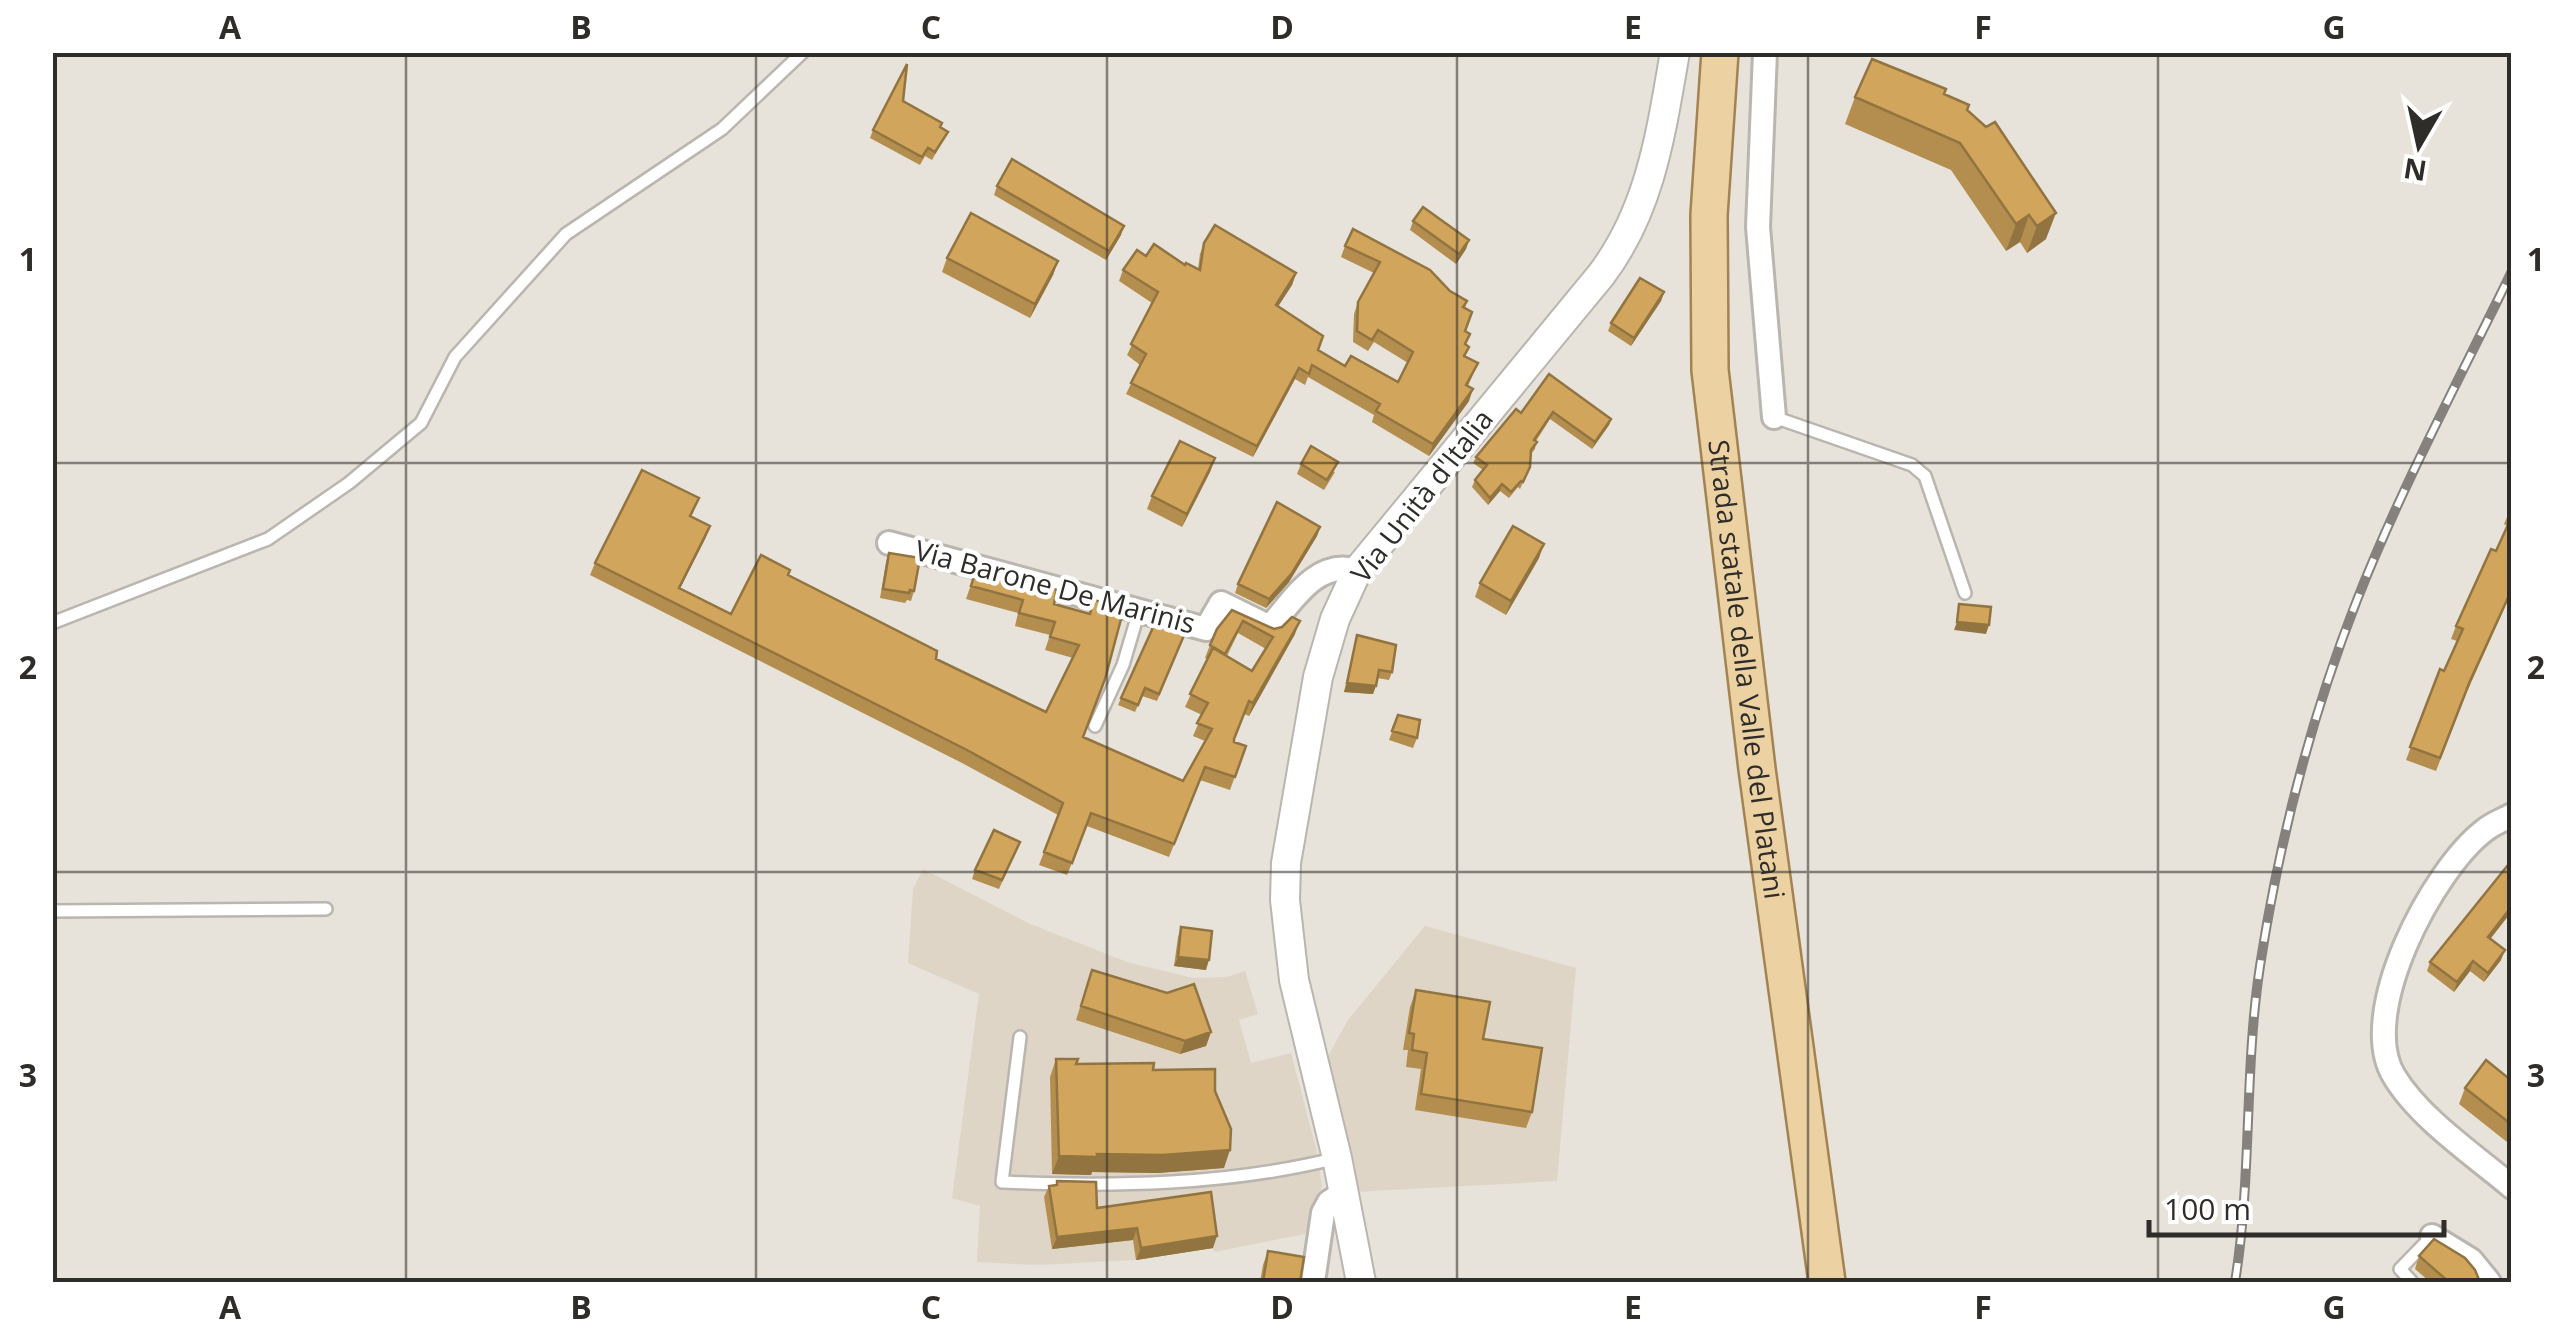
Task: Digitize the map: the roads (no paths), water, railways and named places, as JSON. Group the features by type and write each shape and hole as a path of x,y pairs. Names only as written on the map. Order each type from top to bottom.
{"main road":[{"name":"Strada statale della Valle del Platani","path":"1720,52 1709,215 1710,370 1757,769 1827,1279"}],"street":[{"name":"Via Unità d'Italia","path":"1361,1282 1337,1158 1294,980 1284,900 1286,863 1318,677 1335,619 1356,571 1468,421 1601,275 1626,240 1653,169 1676,52"},
{"path":"1765,52 1758,226 1774,417"},
{"name":"Via Barone De Marinis","path":"889,543 1206,629 1221,603 1270,627 1312,578 1344,567 1356,571"},
{"path":"2512,815 2484,830 2460,855 2420,915 2390,978 2384,1018 2384,1046 2391,1073 2406,1093 2512,1186"},
{"path":"1314,1272 1323,1213 1329,1202 1343,1193"},
{"path":"2432,1236 2470,1260 2488,1282"}],"lane":[{"path":"52,624 268,539 349,483 421,423 456,357 566,234 722,129 803,52"},
{"path":"1774,417 1912,466 1925,476 1965,593"},
{"path":"1095,726 1123,664 1139,611"},
{"path":"52,911 326,909"},
{"path":"1020,1037 1002,1182 1065,1185 1267,1174 1337,1158"},
{"path":"2412,1282 2400,1269 2432,1236"},
{"path":"1314,1272 1330,1282"}],"railway":[{"path":"2235,1282 2244,1203 2255,1005 2277,873 2298,780 2340,644 2374,558 2512,271"}]}
